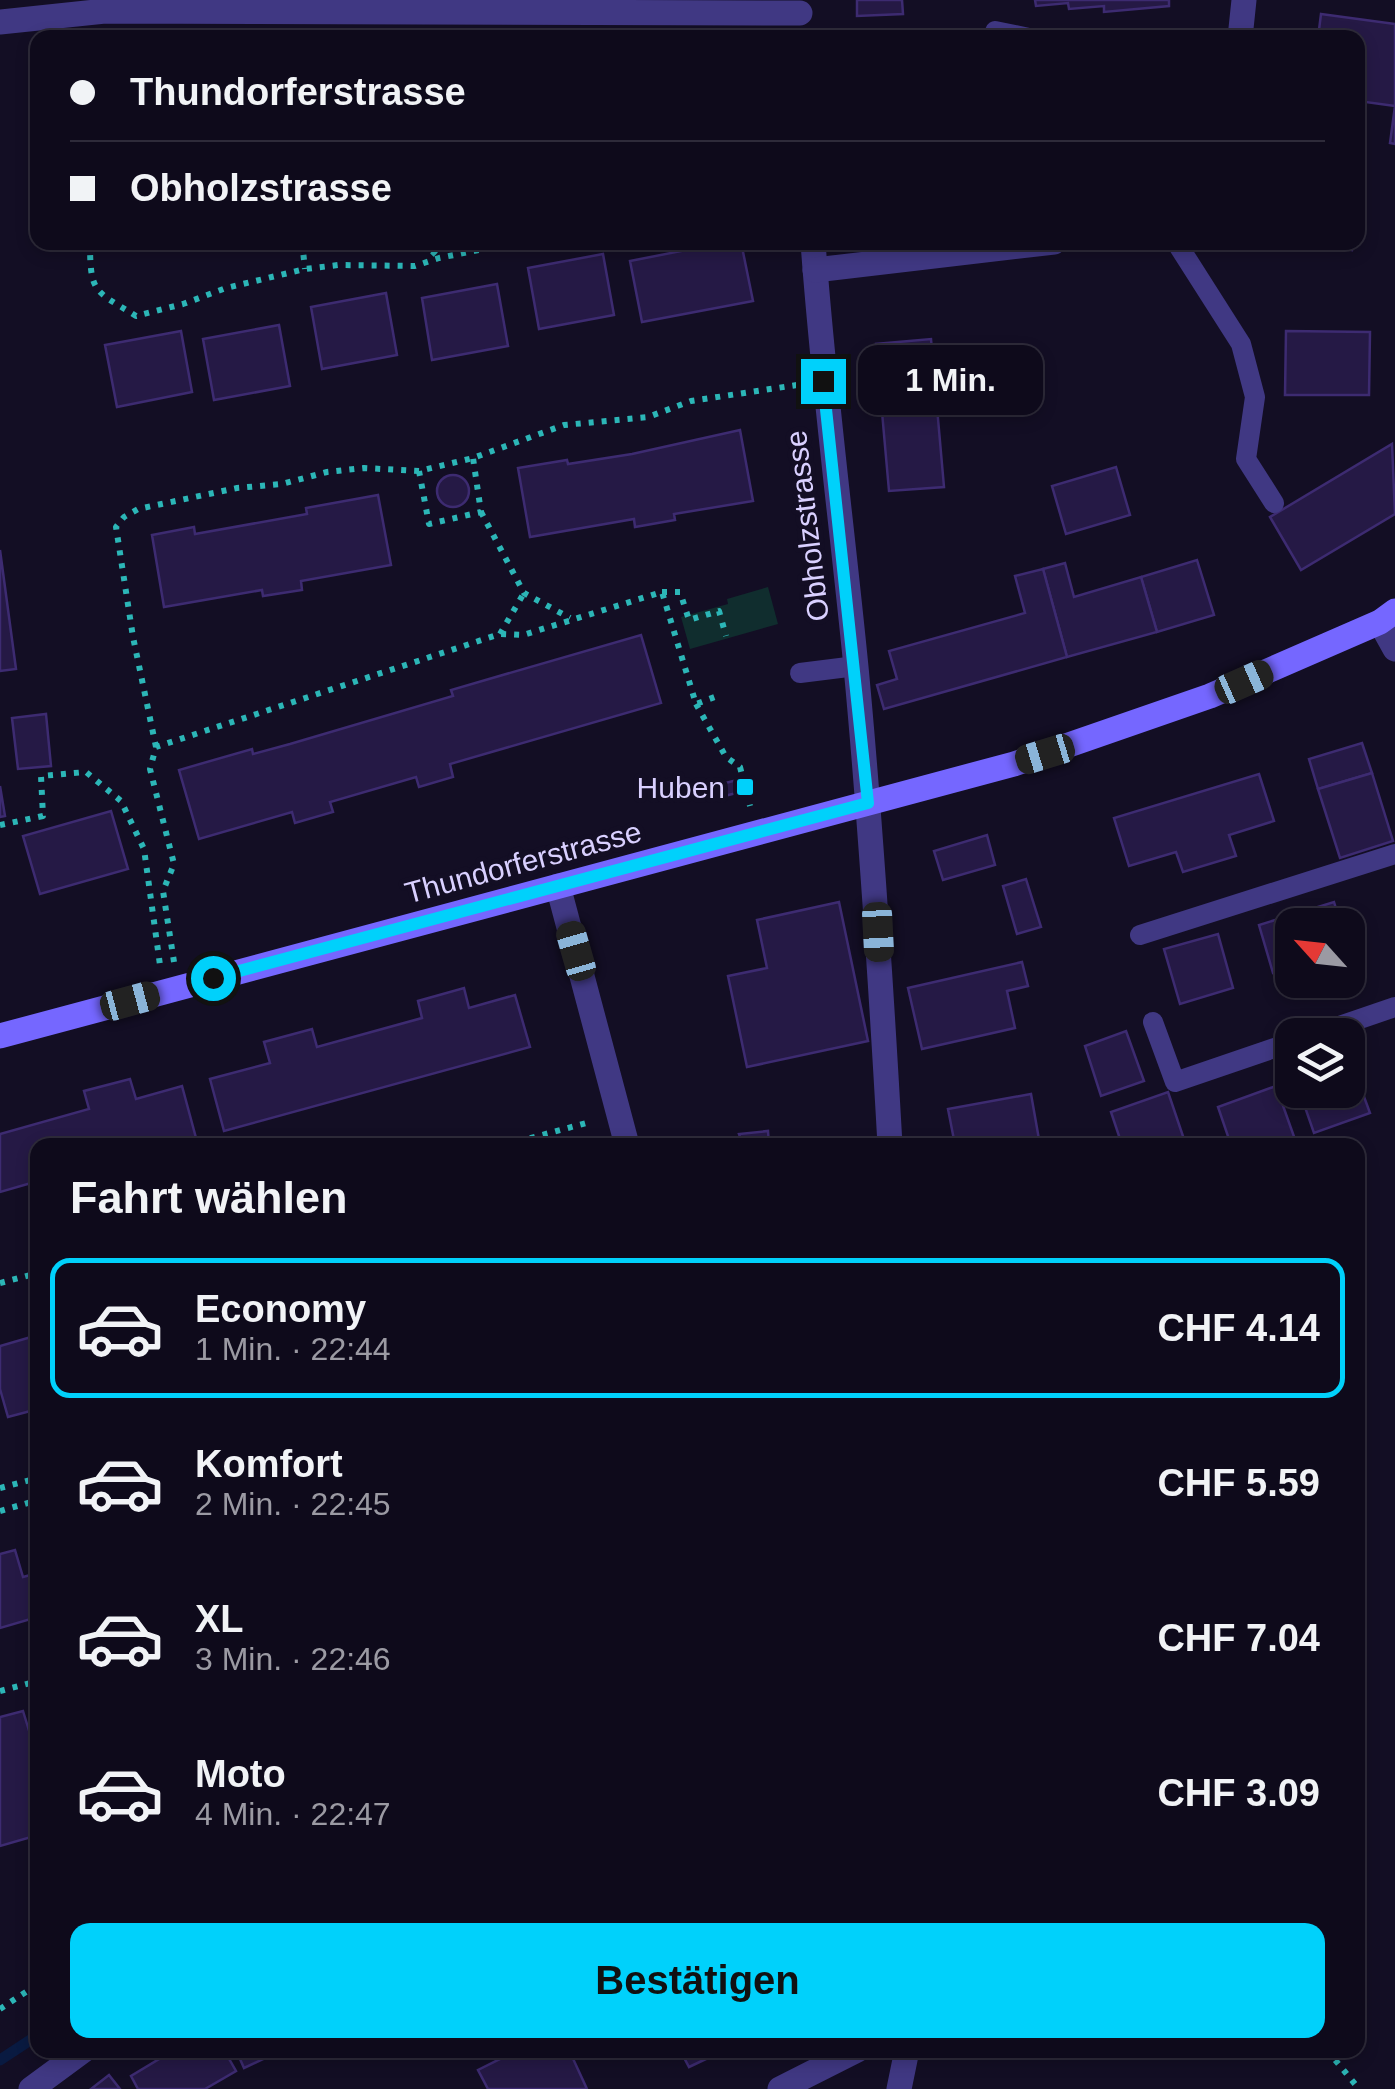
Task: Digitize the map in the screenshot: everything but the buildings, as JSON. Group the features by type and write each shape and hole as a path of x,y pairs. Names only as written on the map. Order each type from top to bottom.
{"street":[{"path":"1241,30 1244,0"},
{"path":"0,22 105,5 800,17"},
{"name":"Obholzstrasse","path":"814,250 823,381 868,803 890,1138"},
{"path":"815,270 986,250"},
{"path":"1387,616 1395,650"},
{"name":"Thundorferstrasse","path":"0,1036 939,786 1077,744 1210,696 1387,616"},
{"path":"558,886 626,1138"},
{"path":"31,2089 73,2058"},
{"path":"780,2089 841,2058"},
{"path":"899,2089 905,2058"}],"lane":[{"path":"1181,250 1241,344 1254,396 1246,459 1274,503"},
{"path":"800,673 856,666"},
{"path":"1140,935 1395,854"},
{"path":"1363,1018 1395,1007"},
{"path":"1153,1022 1175,1082 1275,1048"}],"path":[{"path":"91,250 94,285 105,299 136,316 305,269 338,265 415,266 480,250"},
{"path":"303,250 305,269"},
{"path":"431,250 439,258"},
{"path":"170,990 164,890 174,864 150,769 156,747 116,527 124,516 236,488 282,484 327,472 364,468 419,470 473,458 564,425 648,417 692,401 823,381"},
{"path":"473,458 481,512 524,593 571,619"},
{"path":"419,470 429,524 481,512"},
{"path":"156,747 500,634 523,635 662,592 680,592 689,620 720,611 726,636"},
{"path":"662,592 696,704 726,757 740,766 757,832"},
{"path":"500,634 524,593"},
{"path":"696,704 720,695"},
{"path":"0,825 43,816 41,776 86,772 121,801 144,849 170,990"},
{"path":"531,1138 619,1114"},
{"path":"0,1283 30,1275"},
{"path":"0,1488 30,1480"},
{"path":"0,1511 30,1502"},
{"path":"0,1691 30,1682"},
{"path":"0,2009 30,1989"},
{"path":"1334,2058 1359,2089"}],"green space":[{"path":"768,587 778,624 690,649 681,617 728,604 727,599"}],"waterway":[{"path":"0,2060 30,2040"}],"place":[{"name":"Huben","path":"745,787"}],"route":[{"path":"213,978 868,803 823,381"}]}
